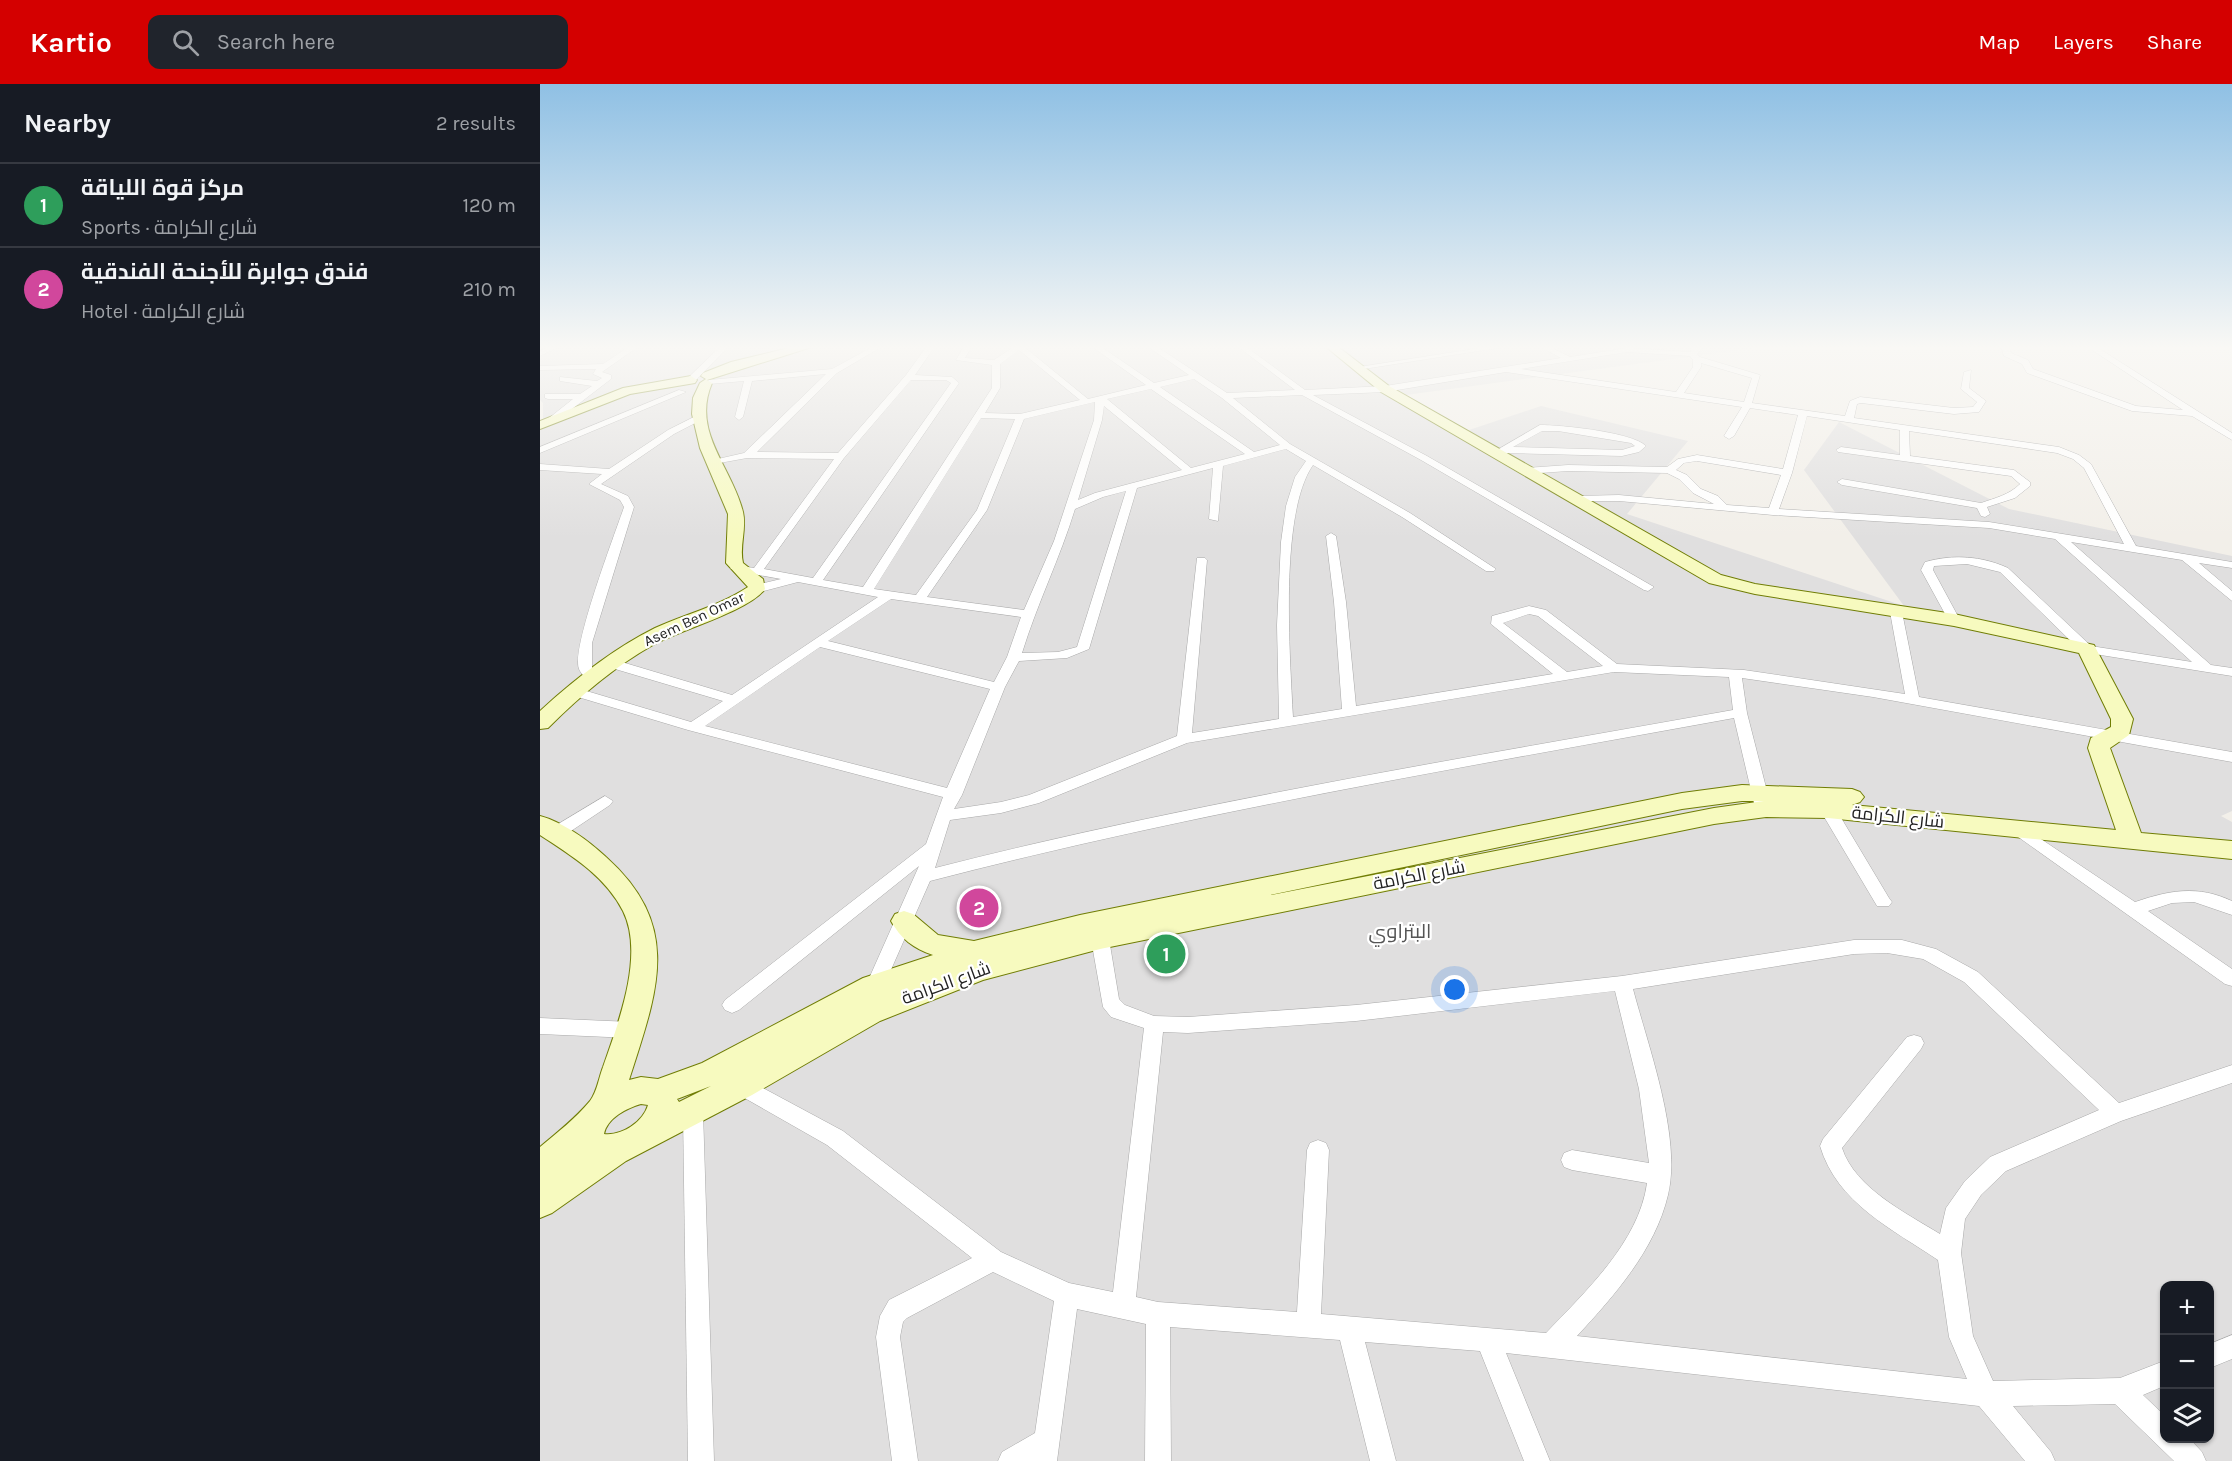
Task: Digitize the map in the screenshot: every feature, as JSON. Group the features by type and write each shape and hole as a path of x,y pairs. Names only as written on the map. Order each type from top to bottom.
{"street":[{"path":"544,423 562,410"},
{"path":"544,423 580,410"},
{"path":"540,450 636,410"},
{"name":"Asem Ben Omar","path":"698,410 697,421 736,514 738,525 733,555 736,568 757,583 756,580"},
{"path":"739,417 742,410"},
{"path":"747,455 793,410"},
{"path":"756,580 841,456 881,410"},
{"path":"816,582 936,410"},
{"path":"867,591 982,410"},
{"path":"979,415 1020,417 1047,410"},
{"path":"870,1013 873,986 924,877 931,848 943,816 954,795 998,687 1014,657 1028,614 1060,541 1098,420 1096,410"},
{"path":"1108,410 1190,472"},
{"path":"1191,410 1251,454"},
{"path":"1243,410 1287,446 1407,515 1490,569"},
{"path":"1336,410 1424,458 1648,587"},
{"path":"1423,410 1499,451 1526,471 1715,579 1755,589 1954,620 2087,649 2232,672"},
{"path":"1729,436 1744,410"},
{"path":"1784,410 2042,446 2076,457 2088,466 2131,547"},
{"path":"1850,419 1852,410"},
{"path":"1948,410 1970,410"},
{"path":"2140,410 2153,413 2194,413"},
{"path":"2190,410 2232,437"},
{"path":"1773,512 1803,413"},
{"path":"919,600 982,510 1020,417"},
{"path":"592,677 585,669 586,643 629,507 624,498 594,484 608,472 697,421"},
{"path":"2209,423 2232,423"},
{"path":"1904,427 1905,458"},
{"path":"1546,428 1634,441 1641,446 1636,450 1622,453 1499,451 1529,432 1546,428"},
{"path":"1071,507 1099,495 1287,446"},
{"path":"1841,450 2014,473 2026,484 2021,491 1981,506 1842,482"},
{"path":"714,461 747,455 841,456"},
{"path":"1669,470 1681,461 1697,458 1786,473"},
{"path":"1286,722 1284,554 1300,472 1311,460"},
{"path":"1214,519 1218,464"},
{"path":"540,467 608,472"},
{"path":"1526,471 1568,468 1669,470 1683,477 1697,491 1714,498 1724,507"},
{"path":"1014,657 1055,656 1072,654 1083,649 1132,487"},
{"path":"1578,499 1619,498 1773,512 1989,525 2232,565"},
{"path":"1981,506 1989,525"},
{"path":"1331,536 1340,602 1349,711"},
{"path":"2058,536 2206,667"},
{"path":"2185,557 2232,597"},
{"path":"1184,739 1201,560"},
{"path":"1954,620 1927,570 1929,564 1960,562 1994,566 2004,570 2087,649 2122,719 2121,730 2099,743 2099,748 2128,832"},
{"path":"756,580 800,579 919,600 1028,614"},
{"path":"756,580 800,579"},
{"name":"Asem Ben Omar","path":"540,722 573,691 610,663 756,580"},
{"path":"693,727 731,699 889,595"},
{"path":"1563,675 1497,624 1496,619 1529,610 1542,613 1614,669"},
{"path":"1896,612 1913,699"},
{"path":"819,643 998,687"},
{"path":"610,663 731,699"},
{"path":"943,816 1014,805 1035,799 1143,753 1184,739 1563,675 1614,669 1686,669 1773,678 1913,699 2232,757"},
{"path":"1735,675 1740,713 1763,801"},
{"path":"573,691 693,727 954,795"},
{"path":"924,877 1043,846 1384,777 1740,713"},
{"name":"شارع الكرامة","path":"540,1167 596,1117 646,1092 713,1072 873,986 917,969 981,949 1080,926 1650,806 1720,795 1828,810 2020,830 2232,837"},
{"name":"شارع الكرامة","path":"540,1202 615,1150 693,1112 870,1013 979,970 1100,939 1714,816 1763,801 1844,796 2128,832 2232,850"},
{"path":"548,829 605,801"},
{"path":"1828,810 1883,902"},
{"path":"548,829 589,853 620,881 645,930 645,978 626,1041 586,1139 591,1147 602,1151 615,1150"},
{"path":"2020,830 2232,979"},
{"path":"732,1005 931,848"},
{"path":"2133,909 2168,897 2192,893 2216,900 2232,909"},
{"path":"904,921 919,939 936,947 981,949"},
{"path":"1100,939 1110,1002 1118,1011 1129,1017 1154,1024 1188,1025 1356,1013 1622,983 1854,947 1892,945 1916,948 1944,958 1971,977 2116,1113"},
{"path":"1550,1347 1597,1296 1644,1229 1657,1194 1659,1175 1657,1130 1622,983"},
{"path":"1123,1307 1154,1024"},
{"path":"540,1026 626,1041"},
{"path":"626,1041 646,1092 664,1104 660,1119 647,1134"},
{"path":"1914,1043 1831,1146 1839,1171 1868,1198 1948,1253"},
{"path":"2042,1461 1986,1394 1961,1337 1948,1253 1954,1216 1973,1188 1998,1164 2116,1113 2232,1074"},
{"path":"741,1086 835,1138 993,1260 1067,1295 1123,1307 1158,1314 1488,1339 1986,1394 2120,1391 2160,1376"},
{"path":"693,1112 701,1461"},
{"path":"1308,1324 1318,1150"},
{"path":"1572,1160 1659,1175"},
{"path":"905,1461 888,1337 892,1316 898,1309 993,1260"},
{"path":"1011,1461 1045,1451 1067,1295"},
{"path":"1158,1314 1158,1461"},
{"path":"1350,1330 1383,1461"},
{"path":"1488,1339 1537,1461"},
{"path":"2214,1354 2232,1347"},
{"path":"2120,1391 2160,1429"},
{"path":"2175,1443 2193,1461"}],"shaded area":[{"path":"543,410 1430,410 1463,432 1528,410 1559,410 1688,441 1627,514 1904,606 1804,470 1839,422 2009,509 2232,556 2232,811 2221,816 2232,822 2232,1461 540,1461 540,422 543,420"}],"place":[{"name":"فندق جوابرة للأجنحة الفندقية","path":"979,908"},
{"name":"مركز قوة اللياقة","path":"1166,954"}],"district":[{"name":"البتراوي","path":"1400,931"}]}
